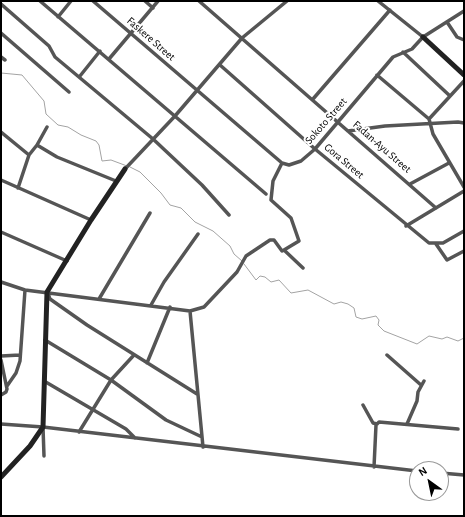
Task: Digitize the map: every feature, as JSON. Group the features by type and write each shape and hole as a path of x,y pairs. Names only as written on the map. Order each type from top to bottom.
{"main road":[{"path":"423,37 464,75"},
{"path":"1,476 30,446 43,427 44,339 47,292 91,220 125,169"}],"street":[{"path":"40,1 266,194"},
{"path":"58,16 71,1"},
{"name":"Faskere Street","path":"93,1 197,91"},
{"path":"145,1 153,8"},
{"path":"108,59 158,1"},
{"name":"Fadan-Ayu Street","path":"199,1 338,120 348,131 436,208"},
{"path":"125,169 175,116 242,38 287,1"},
{"path":"378,1 423,37"},
{"path":"1,4 48,46 55,57 80,76 202,185 229,215"},
{"path":"313,99 390,10"},
{"name":"Sokoto Street","path":"282,163 289,165 301,161 315,149 338,120 394,57 412,49 423,37 464,11"},
{"path":"447,22 458,37 464,40"},
{"path":"1,33 69,92"},
{"path":"80,76 100,51"},
{"path":"403,52 450,96"},
{"path":"1,57 5,60"},
{"name":"Gora Street","path":"220,65 315,149 406,226 429,243 436,244"},
{"path":"377,75 429,119"},
{"path":"464,81 429,119 429,124 449,164 464,187"},
{"path":"197,91 282,163 273,181 271,200 291,218 299,241 284,250"},
{"path":"348,131 385,126 458,122 464,123"},
{"path":"18,188 29,155 37,146 47,127"},
{"path":"1,132 29,155"},
{"path":"37,146 57,157 116,181"},
{"path":"410,184 449,164"},
{"path":"1,180 91,220"},
{"path":"406,226 464,191"},
{"path":"99,299 150,213"},
{"path":"436,244 443,244 464,231"},
{"path":"1,232 67,261"},
{"path":"151,305 164,282 198,234"},
{"path":"1,282 25,290 170,307 190,311 204,306 237,272 249,253 272,239 282,250 284,250 304,268"},
{"path":"436,244 447,260 464,251"},
{"path":"7,386 16,372 20,361 25,290"},
{"path":"47,292 50,299 87,325 197,394"},
{"path":"148,363 170,307"},
{"path":"190,311 203,447"},
{"path":"44,339 111,380 166,420 202,437"},
{"path":"1,356 20,355"},
{"path":"79,432 111,380 134,355"},
{"path":"387,356 421,385"},
{"path":"1,360 7,386 6,392 1,395"},
{"path":"44,381 126,429 135,438"},
{"path":"407,424 417,401 421,385 424,381"},
{"path":"363,406 374,424 380,422 458,429"},
{"path":"1,424 43,427 409,470"},
{"path":"374,467 377,424"},
{"path":"43,427 44,456"},
{"path":"449,474 464,475"}],"waterway":[{"path":"1,73 22,75 44,101 46,114 58,125 68,127 81,135 96,141 99,145 102,161 111,160 127,166"},
{"path":"130,167 140,172 161,193 170,205 181,208 195,222 213,231 230,246 234,254 242,261"},
{"path":"244,264 256,280 260,276 265,277 271,282 279,280 291,293 308,290 334,304 341,302 348,304 354,308 356,317 362,319 376,316 379,320 378,325 384,331 417,344 429,336 442,339 447,337 458,341 464,338"}]}
